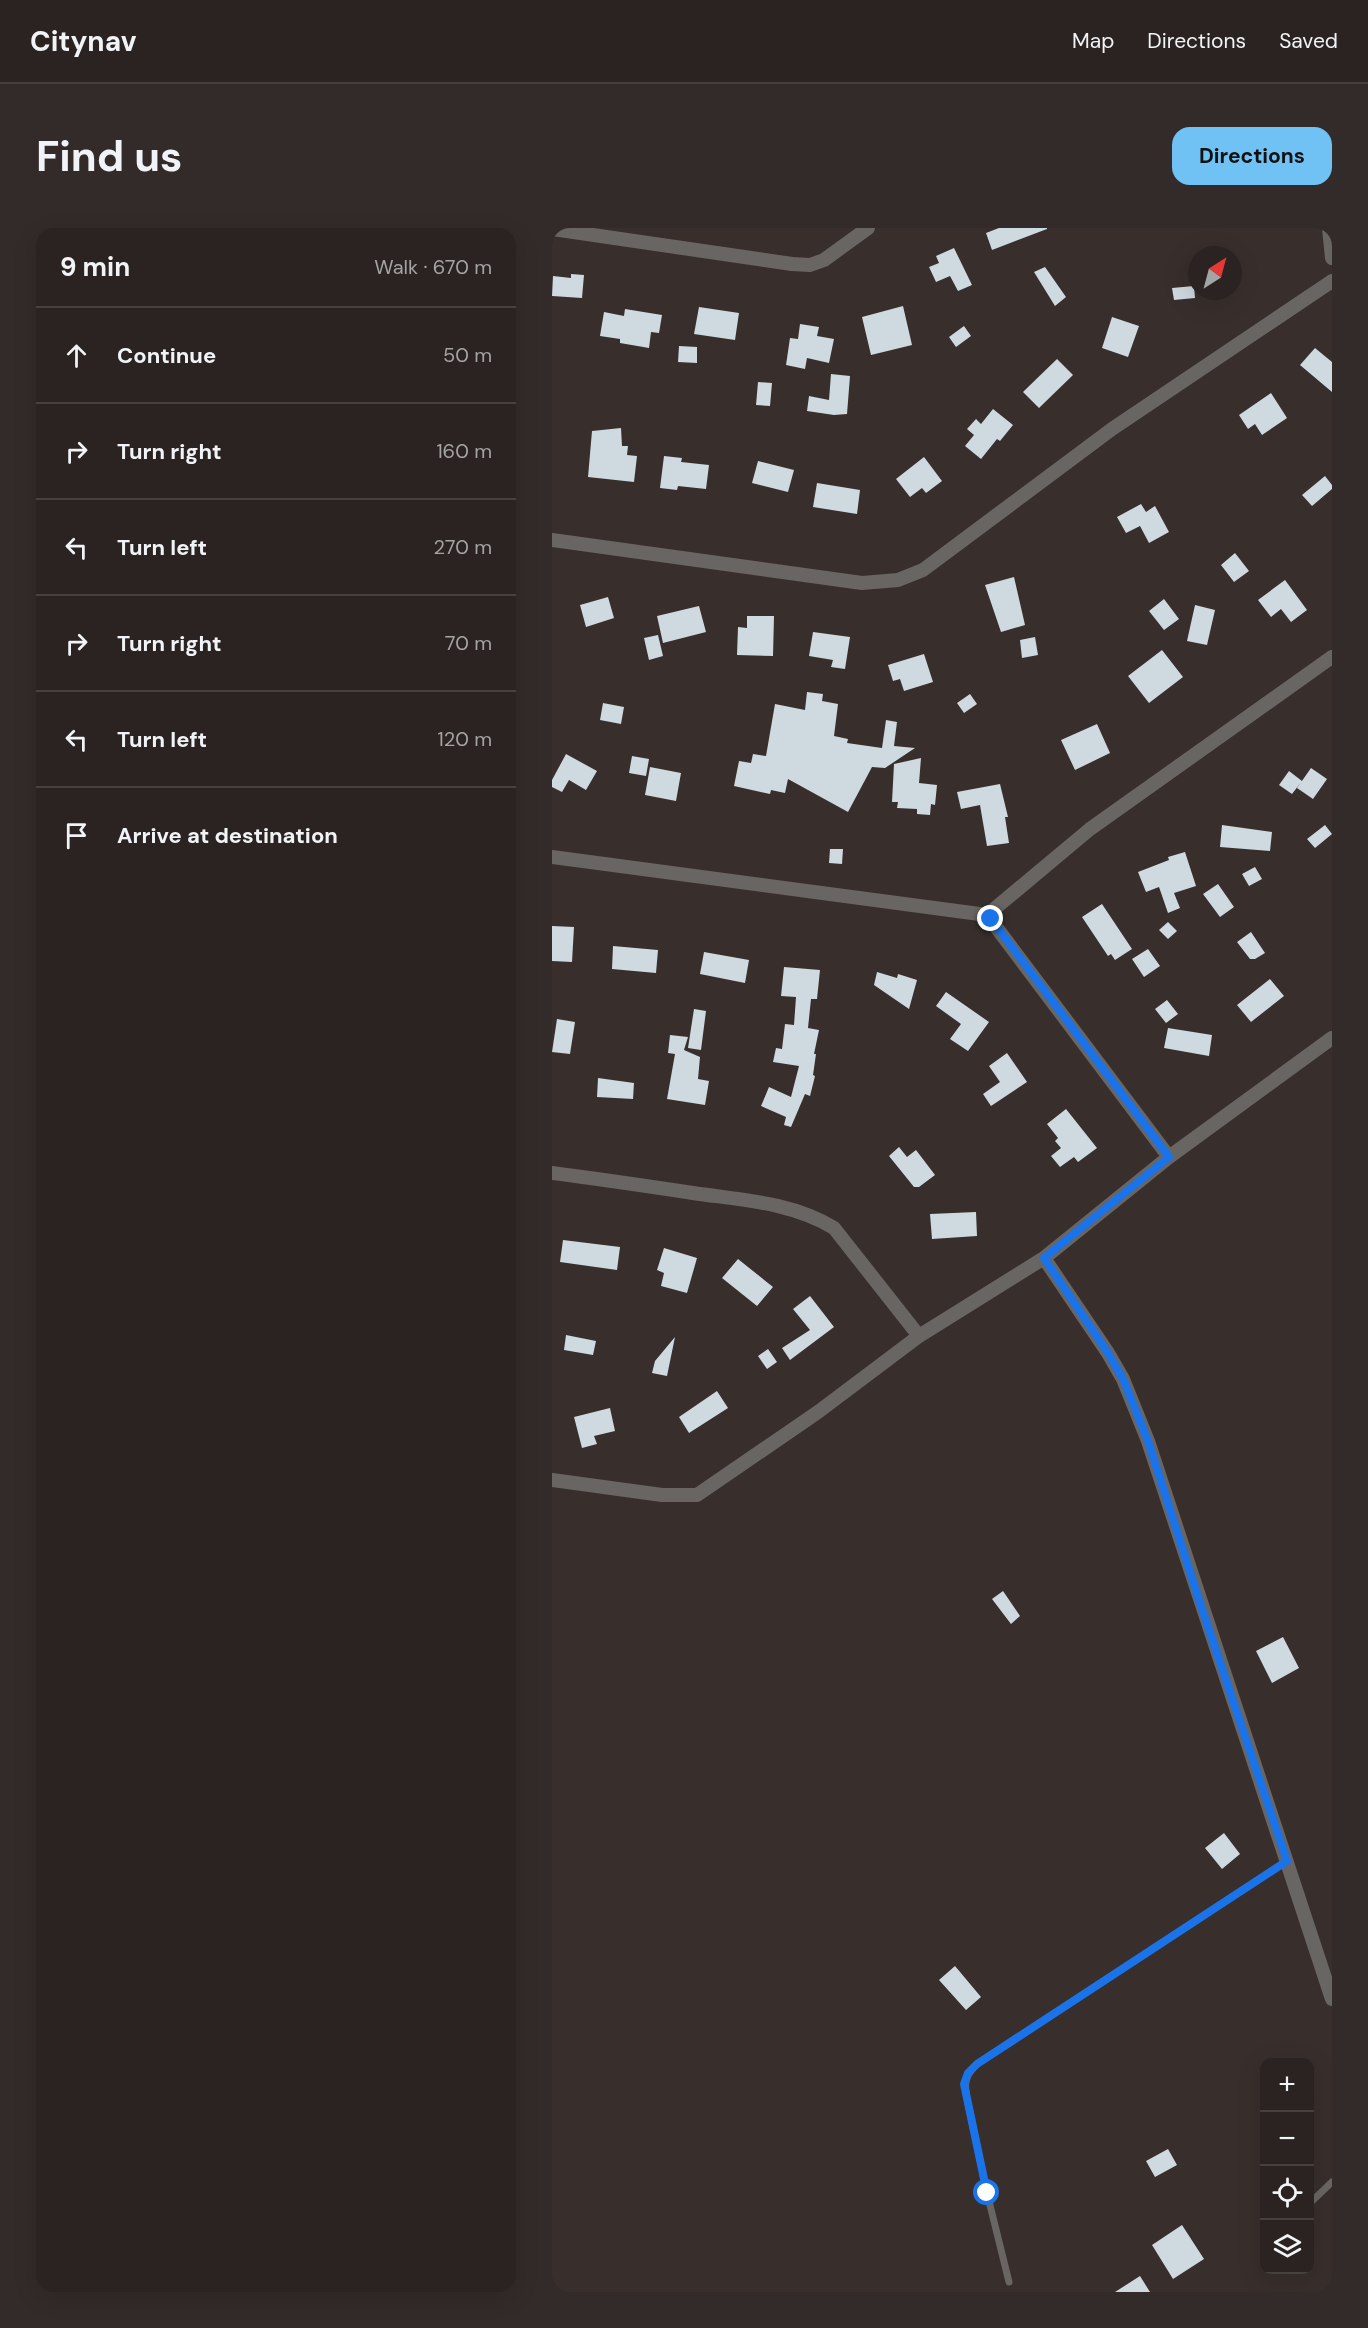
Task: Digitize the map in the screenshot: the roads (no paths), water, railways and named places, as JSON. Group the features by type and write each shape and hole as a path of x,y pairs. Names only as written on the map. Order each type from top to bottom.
{"street":[{"path":"557,229 780,263 810,265 825,260 868,228"},
{"path":"1329,228 1332,258"},
{"path":"552,540 862,583 898,580 924,570 1112,429 1332,281"},
{"path":"987,915 1090,829 1332,657"},
{"path":"552,857 987,915 1169,1157"},
{"path":"552,1480 662,1495 697,1495 818,1412 919,1336 1044,1258 1169,1157 1332,1038"},
{"path":"552,1173 743,1200 800,1211 819,1219 834,1228 919,1336"},
{"path":"1044,1258 1123,1379 1148,1441 1332,1999"}],"lane":[{"path":"1009,2282 964,2084 968,2073 977,2064 1287,1861"},
{"path":"1314,2200 1332,2182"}]}
